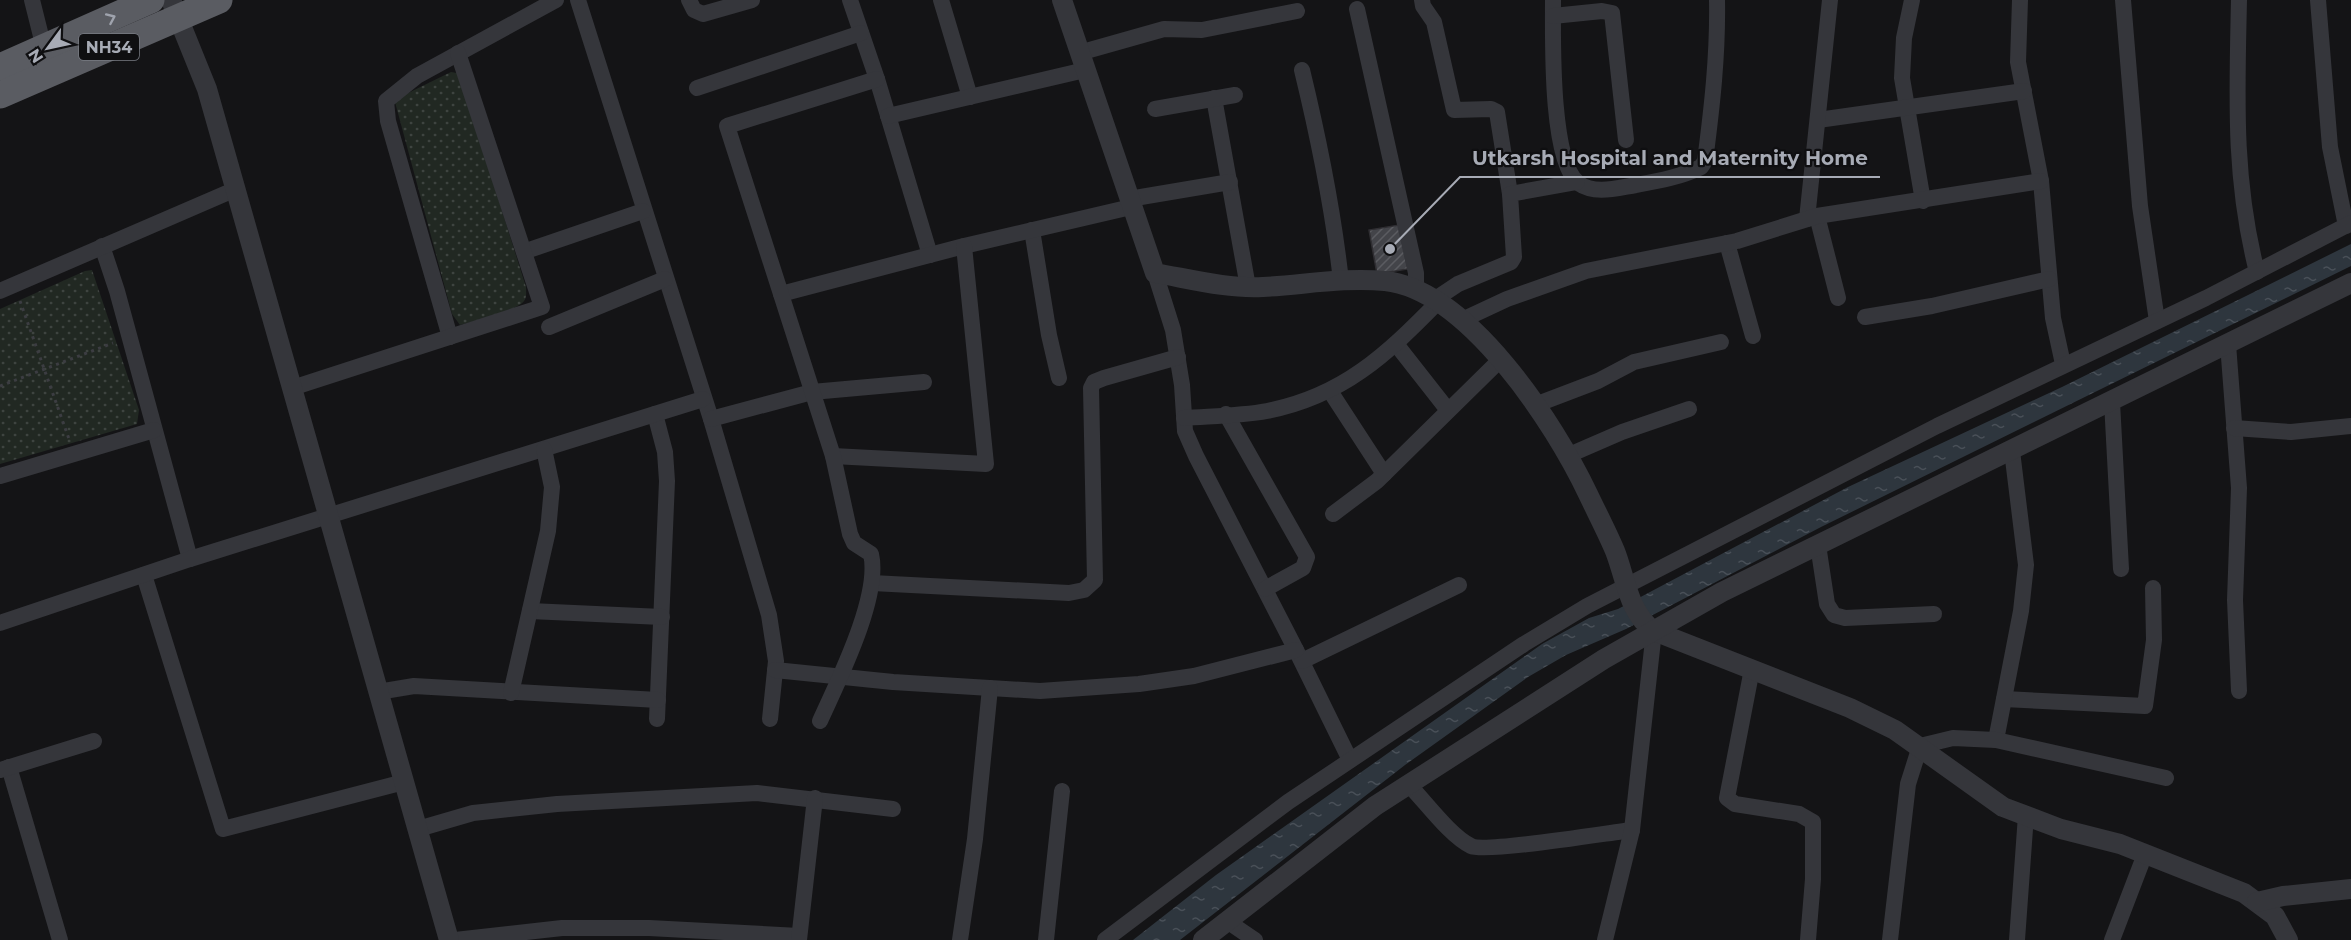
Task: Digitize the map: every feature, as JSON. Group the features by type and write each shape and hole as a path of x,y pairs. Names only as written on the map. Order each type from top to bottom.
{"highway":[{"name":"NH34","path":"0,67 151,0"},
{"name":"NH34","path":"0,95 175,8 219,0"}],"street":[{"path":"32,0 44,48"},
{"path":"450,337 388,121 386,101 417,76 556,0"},
{"path":"578,0 643,211 711,419 769,615 775,670 770,719"},
{"path":"689,0 694,10 703,14 752,0"},
{"path":"850,0 877,79 930,255"},
{"path":"941,0 970,97"},
{"path":"1062,0 1155,273 1178,357 1185,431 1350,760"},
{"path":"1184,418 1266,411 1299,403 1330,391 1376,363 1436,301 1458,284 1511,262 1515,257 1510,195 1497,112 1491,109 1454,110 1434,22 1423,6 1422,0"},
{"path":"1626,140 1612,13 1553,8 1557,121 1563,152 1577,182 1589,189 1605,190 1662,180 1701,167 1705,161 1718,44 1717,0"},
{"path":"1830,0 1818,120 1812,218 1838,298"},
{"path":"1912,0 1902,57 1906,108 1923,201"},
{"path":"2020,0 2018,62 2041,181 2053,318 2063,364"},
{"path":"2123,0 2140,206 2157,321"},
{"path":"2239,0 2238,170 2248,236 2257,272"},
{"path":"1106,940 1288,802 1524,644 2063,364 2157,321 2348,225 2330,147 2318,0"},
{"path":"175,8 207,89 448,940"},
{"path":"1357,9 1416,273 1416,289"},
{"path":"888,116 970,97 1082,61 1157,31 1202,30 1297,11"},
{"path":"697,88 861,33"},
{"path":"292,388 543,307 458,53"},
{"path":"1302,70 1319,142 1336,234 1341,281"},
{"path":"820,721 859,629 872,583 874,565 871,554 855,543 850,534 833,456 727,126 877,79"},
{"path":"1818,120 2024,91"},
{"path":"1155,109 1235,94"},
{"path":"1214,98 1248,287"},
{"path":"1462,320 1507,299 1586,271 1727,243 1812,218 2041,181"},
{"path":"1510,195 1577,182"},
{"path":"781,294 1130,203 1230,183"},
{"path":"7,288 236,189"},
{"path":"526,251 643,211"},
{"path":"1032,230 1049,335 1059,378"},
{"path":"1727,243 1753,336"},
{"path":"102,246 190,559"},
{"path":"833,456 986,464 964,246"},
{"path":"1155,273 1248,287 1341,281 1386,281 1416,289 1462,320 1487,344 1535,405 1569,455 1615,550 1627,592 1650,628 1850,708 1920,746 2003,807 2145,854 2244,893 2275,916 2287,940"},
{"path":"549,327 665,279"},
{"path":"1865,317 1932,306 2049,279"},
{"path":"1203,940 1375,806 1650,628 2351,283"},
{"path":"1535,405 1598,381 1634,362 1721,342"},
{"path":"1396,344 1447,409"},
{"path":"2228,344 2239,488 2235,600 2240,691"},
{"path":"872,583 1069,593 1088,587 1095,580 1091,387 1094,382 1104,378 1178,357"},
{"path":"1332,514 1384,474 1447,409 1500,360"},
{"path":"711,419 812,392 924,382"},
{"path":"1330,391 1384,474"},
{"path":"0,623 190,559 703,399"},
{"path":"2112,402 2121,569"},
{"path":"1569,455 1622,432 1689,409"},
{"path":"655,414 665,452 667,481 657,719"},
{"path":"1226,414 1307,556 1303,568 1265,589"},
{"path":"2234,428 2291,432 2351,426"},
{"path":"0,477 154,430"},
{"path":"511,693 548,531 552,487 544,449"},
{"path":"1996,740 2025,591 2026,565 2012,451"},
{"path":"1818,545 1827,604 1834,615 1845,618 1934,614"},
{"path":"144,575 223,829 404,782"},
{"path":"775,670 1040,691 1139,684 1299,656 1459,585"},
{"path":"2004,699 2145,706 2154,640 2153,588"},
{"path":"530,610 662,617"},
{"path":"1605,940 1632,830 1650,628"},
{"path":"1752,669 1727,798 1735,804 1799,814 1813,822 1814,879 1808,940"},
{"path":"378,692 414,686 658,700"},
{"path":"960,940 975,839 990,688"},
{"path":"1920,746 1953,738 1996,740 2166,778"},
{"path":"60,940 4,768 94,741"},
{"path":"1890,940 1908,784 1920,746"},
{"path":"1408,784 1459,838 1474,848 1503,847 1632,830"},
{"path":"1046,940 1062,791"},
{"path":"418,829 473,813 557,804 757,793 815,798 893,809"},
{"path":"455,940 562,928 628,934 799,938 815,798"},
{"path":"2017,940 2026,815"},
{"path":"2112,940 2145,854"},
{"path":"2256,902 2295,894 2351,889"},
{"path":"1227,921 1255,940"}],"path":[{"path":"7,288 45,369 75,455"},
{"path":"0,386 129,337"}],"shaded area":[{"path":"451,72 457,73 460,78 526,287 526,298 520,305 460,325 452,314 395,102 402,96"},
{"path":"92,270 139,410 137,424 0,464 0,309 85,271"}],"water":[{"path":"2351,244 2351,266 1821,527 1626,629 1566,655 1528,677 1405,765 1180,940 1133,940 1216,875 1542,644 1589,618 1618,609 1848,487 2062,387"}],"building":[{"path":"1399,225 1408,269 1377,274 1369,230"}],"place":[{"name":"Utkarsh Hospital and Maternity Home","path":"1390,249"}]}
